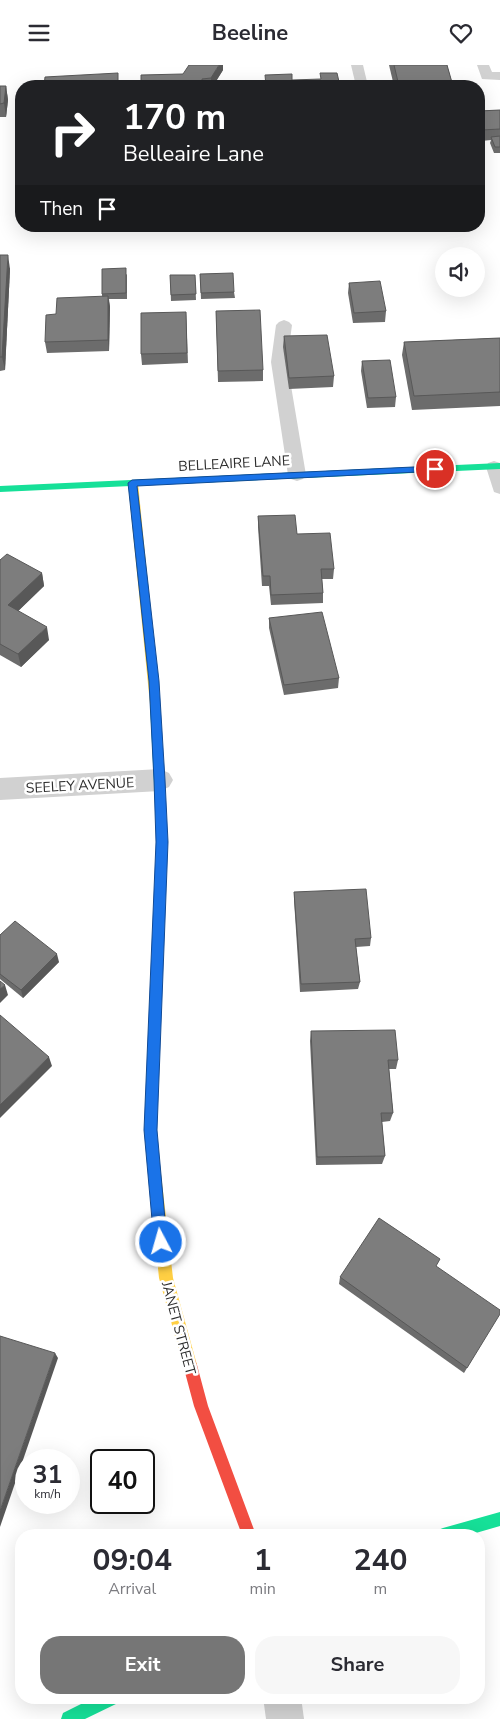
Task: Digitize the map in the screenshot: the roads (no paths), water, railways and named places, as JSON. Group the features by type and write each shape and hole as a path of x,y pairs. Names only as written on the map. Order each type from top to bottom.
{"street":[{"name":"BELLEAIRE LANE","path":"0,489 497,467"},
{"name":"JANET STREET","path":"132,483 154,681 160,780 162,842 150,1130 161,1242 166,1279 200,1406 247,1529"},
{"name":"SEELEY AVENUE","path":"0,789 160,780"},
{"path":"464,1529 500,1519"},
{"path":"69,1719 98,1704"},
{"path":"283,1704 285,1719"}],"lane":[{"path":"357,65 361,80"},
{"path":"483,65 487,76 500,76"},
{"path":"284,325 279,362 297,475"},
{"path":"497,467 500,488"}]}
